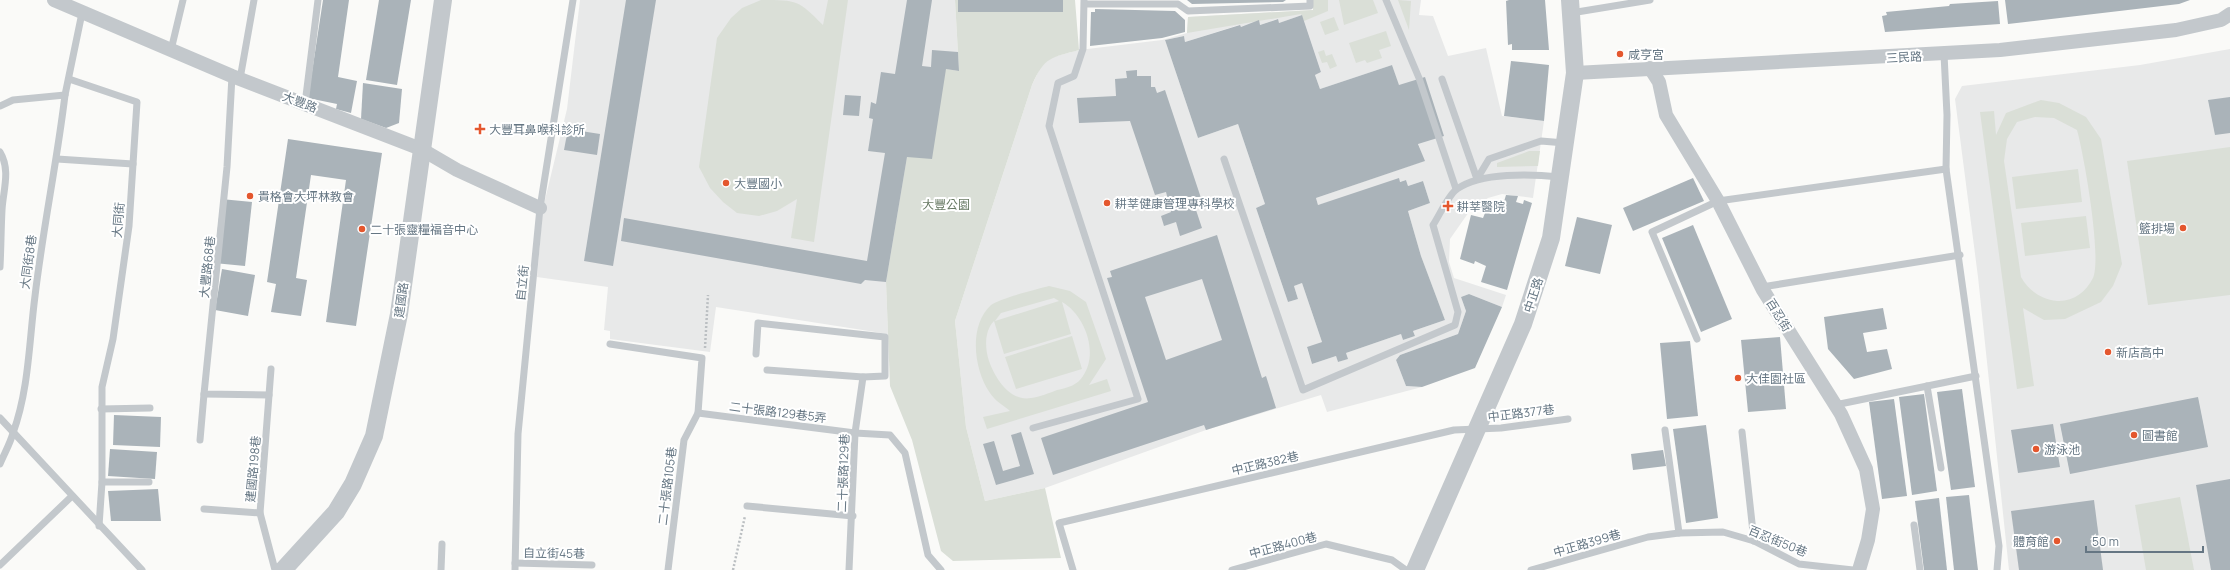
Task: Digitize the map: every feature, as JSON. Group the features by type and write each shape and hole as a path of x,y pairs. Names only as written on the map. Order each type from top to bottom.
{"street":[{"name":"大豐路","path":"54,0 236,78 421,150 457,170 542,208"},
{"name":"建國路","path":"283,570 336,512 353,484 374,436 399,314 443,0"},
{"name":"中正路","path":"1415,570 1523,324 1551,238 1575,73 1570,6"},
{"name":"三民路","path":"1575,73 2000,50 2176,30 2229,19"},
{"name":"百忍街","path":"1650,68 1659,82 1666,115 1718,201 1762,287 1836,405 1866,469 1873,509 1868,540 1859,570"}],"lane":[{"path":"171,50 183,0"},
{"name":"大豐路68巷","path":"200,440 236,78 254,0"},
{"path":"304,104 318,0"},
{"name":"自立街","path":"515,566 518,434 542,208 574,0"},
{"path":"1033,428 1138,399 1049,126 1058,83 1074,76 1083,49 1085,2 1178,4 1188,11 1310,6 1310,0"},
{"path":"1386,0 1418,78 1456,189"},
{"path":"1570,6 1650,0"},
{"path":"0,106 13,100 65,95 82,13"},
{"path":"1944,54 1947,115 1946,169 1960,255 1999,546 1997,570"},
{"name":"大同街","path":"68,79 137,102 129,226 114,339 102,387 102,482 99,526"},
{"path":"1442,79 1476,179"},
{"name":"大同街8巷","path":"0,464 13,433 23,395 30,354 35,296 57,159 65,95"},
{"path":"1476,179 1489,159 1541,140 1565,143"},
{"path":"0,152 6,170 6,178 2,208 0,267"},
{"path":"57,159 132,164"},
{"path":"1224,159 1303,390 1455,325 1458,312 1433,224 1456,189 1476,179 1537,174 1560,177"},
{"path":"1697,339 1652,232 1718,201 1946,169"},
{"path":"1762,287 1960,255"},
{"path":"756,354 758,323 885,337 885,376 863,377 767,370"},
{"path":"610,344 702,358"},
{"name":"二十張路105巷","path":"668,570 684,440 698,413 702,358"},
{"name":"建國路198巷","path":"271,369 260,513 275,570"},
{"path":"1836,405 1976,376"},
{"name":"二十張路129巷","path":"849,570 853,516 855,433 863,377"},
{"path":"1927,386 1941,468"},
{"path":"204,394 269,395"},
{"path":"101,409 150,408"},
{"name":"二十張路129巷5弄","path":"698,413 855,433 890,435 904,453 928,555 941,570"},
{"path":"0,418 99,526 142,570"},
{"name":"中正路377巷","path":"1477,429 1568,419"},
{"name":"中正路382巷","path":"1073,570 1059,523 1454,430 1477,429"},
{"path":"1665,430 1679,533"},
{"path":"1742,432 1754,541"},
{"path":"102,482 149,482"},
{"path":"0,565 72,496"},
{"path":"748,506 853,516"},
{"path":"204,508 260,513"},
{"path":"1914,525 1920,570"},
{"name":"百忍街50巷","path":"1648,537 1679,533 1723,532 1754,541 1799,564 1853,570"},
{"name":"中正路399巷","path":"1531,570 1648,537"},
{"path":"441,570 442,544"},
{"name":"中正路400巷","path":"1232,570 1326,544 1392,560 1406,570"},
{"name":"自立街45巷","path":"515,566 592,565"}],"path":[{"path":"702,358 705,352 708,295"},
{"path":"732,570 748,506"}],"shaded area":[{"name":"大豐國小","path":"580,0 955,0 959,71 946,70 886,282 888,334 716,307 710,352 610,339 610,331 604,330 608,287 537,277 543,208 567,109"},
{"name":"耕莘健康管理專科學校","path":"1313,0 1421,0 1419,15 1433,16 1448,56 1486,48 1502,116 1544,121 1533,198 1502,194 1488,198 1471,209 1450,239 1449,262 1454,278 1506,295 1502,307 1469,294 1461,297 1466,311 1458,334 1400,355 1396,360 1406,386 1422,387 1327,412 1321,395 1206,430 1045,488 985,501 966,427 955,321 1032,85 1040,68 1049,58 1079,50 1162,40 1187,33 1188,17 1313,10","holes":["1302,15 1321,72 1315,75 1320,89 1392,65 1424,161 1316,198 1318,205 1406,180 1408,186 1423,181 1430,203 1408,211 1421,256 1445,320 1413,331 1415,336 1403,340 1401,334 1346,353 1347,359 1338,362 1336,356 1312,364 1307,348 1322,342 1302,283 1294,286 1298,299 1288,302 1256,208 1265,204 1238,124 1198,138 1165,40 1184,36 1185,42 1239,25 1241,27 1260,25 1277,19 1279,23"]},
{"name":"新店高中","path":"2230,49 2230,570 2009,570 1978,277 1955,99 1962,86 2140,65"}],"green space":[{"path":"761,0 783,0 796,3 802,6 823,25 828,0 848,0 814,242 791,238 797,199 777,211 759,216 737,213 723,202 710,188 699,167 717,38 731,18 742,8"},
{"name":"大豐公園","path":"955,0 1075,0 1079,50 1055,57 1045,63 1032,85 955,321 966,427 985,501 1045,488 1061,558 953,561 941,551 912,440 890,386 886,282 907,157 946,69 959,71"},
{"path":"1313,0 1328,0 1328,11 1304,21 1301,14 1187,33 1188,17 1313,10"},
{"path":"1339,0 1373,0 1378,13 1344,25"},
{"path":"1398,0 1411,1 1409,30"},
{"path":"1334,17 1339,30 1325,35 1320,22"},
{"path":"1386,31 1391,46 1379,50 1382,58 1367,63 1365,60 1356,63 1349,43"},
{"path":"1324,50 1326,56 1332,54 1337,66 1330,69 1327,62 1322,63 1318,52"},
{"path":"2041,100 2059,103 2086,117 2101,139 2122,264 2113,286 2101,302 2065,319 2044,320 2023,308 2034,386 2017,389 1980,112 1994,111 1996,135 2006,113","holes":["2035,117 2054,118 2077,130 2088,182 2094,229 2095,267 2093,278 2083,292 2074,298 2063,301 2051,300 2036,294 2021,277 2004,161 2007,139 2017,122"]},
{"name":"籃排場","path":"2230,147 2230,295 2148,305 2127,161"},
{"path":"1529,151 1540,151 1538,166 1497,167 1497,163"},
{"path":"2078,169 2082,202 2016,209 2012,177"},
{"path":"2086,216 2090,248 2025,256 2021,223"},
{"path":"1049,286 1070,291 1086,302 1106,359 1089,385 1107,379 1111,391 987,429 983,417 1010,411 992,396 980,372 976,348 976,336 979,324 991,305 1009,297","holes":["1054,298 1059,301 995,321 1001,313","1062,302 1077,316 1087,335 1090,357 1088,367 1083,376 1072,386 1041,396 1023,398 1010,393 995,375 989,361 986,346 988,330 994,321 1004,354 1071,334"]},
{"path":"1072,336 1082,369 1016,389 1005,357"},
{"path":"2180,497 2194,570 2146,570 2135,505"}],"building":[{"path":"323,0 349,0 338,77 357,81 351,113 336,109 337,104 308,98"},
{"path":"379,0 411,0 397,85 366,80"},
{"path":"626,0 656,0 613,266 584,261"},
{"path":"907,0 932,0 922,66 931,67 932,50 958,52 959,71 946,69 932,159 907,157 886,282 865,280 861,284 621,241 624,218 867,261 885,153 868,151 873,119 869,118 871,102 876,104 881,72 895,74"},
{"path":"958,0 1063,0 1063,12 958,12"},
{"path":"1187,0 1286,0 1283,2 1192,4"},
{"path":"1545,0 1549,50 1512,50 1512,44 1508,45 1506,1"},
{"path":"2005,0 2190,0 2179,4 2008,24"},
{"path":"1998,1 2000,24 1885,32 1882,16 1887,15 1886,12 1949,6 1950,4"},
{"path":"1095,9 1175,11 1185,20 1185,32 1162,38 1090,46 1091,12 1095,12"},
{"path":"1302,15 1321,72 1315,75 1320,89 1392,65 1399,85 1425,77 1444,136 1418,144 1425,161 1316,198 1318,205 1399,178 1400,182 1406,180 1408,186 1423,181 1430,203 1408,211 1421,256 1445,320 1413,331 1415,336 1403,340 1401,334 1346,353 1348,359 1338,362 1336,356 1312,364 1307,347 1322,342 1302,283 1294,286 1298,299 1288,302 1256,208 1265,204 1238,124 1198,138 1165,40 1184,36 1185,42 1240,25 1241,27 1259,20 1260,25 1278,19 1279,23"},
{"path":"1511,61 1549,65 1544,121 1504,116"},
{"path":"1137,70 1137,76 1151,76 1151,87 1155,87 1157,93 1165,90 1203,204 1195,207 1202,228 1180,236 1176,222 1164,226 1161,216 1171,212 1166,192 1155,195 1130,121 1079,123 1077,98 1116,96 1115,79 1127,78 1126,71"},
{"path":"363,83 402,89 399,123 386,128 361,119"},
{"path":"845,95 861,96 859,116 843,115"},
{"path":"2230,97 2230,133 2215,135 2208,100"},
{"path":"568,129 600,134 597,155 564,150"},
{"path":"288,139 382,153 356,326 326,322 346,180 311,175 296,278 307,280 301,316 271,312 276,284 267,282"},
{"path":"1693,178 1704,201 1633,231 1623,208"},
{"path":"1506,195 1518,196 1516,202 1523,204 1524,200 1532,203 1507,290 1481,282 1486,266 1475,261 1474,264 1460,259 1471,215 1483,218 1489,203 1503,205"},
{"path":"221,199 252,202 245,266 214,263"},
{"path":"1577,217 1612,225 1600,274 1565,266"},
{"path":"1693,225 1732,319 1701,332 1662,238"},
{"path":"1217,235 1262,378 1266,376 1276,408 1206,430 1204,425 1053,475 1041,438 1148,402 1107,278 1112,277 1110,271","holes":["1202,279 1222,340 1166,360 1145,297"]},
{"path":"222,269 255,275 248,316 215,310"},
{"path":"1469,294 1502,307 1475,368 1422,387 1406,386 1396,360 1400,355 1458,334 1466,311 1461,297"},
{"path":"1883,308 1887,329 1863,333 1867,352 1887,349 1892,369 1854,379 1828,349 1824,317"},
{"path":"1780,337 1786,409 1748,412 1741,340"},
{"path":"1690,341 1698,416 1667,419 1660,343"},
{"path":"1962,389 1975,487 1951,490 1937,392"},
{"path":"1924,394 1937,491 1912,495 1899,397"},
{"name":"圖書館","path":"2198,397 2208,447 2070,474 2060,424"},
{"path":"1894,399 1907,496 1882,499 1869,402"},
{"path":"114,415 161,417 160,447 113,445"},
{"name":"游泳池","path":"2053,424 2060,467 2018,473 2011,430"},
{"path":"1706,425 1718,518 1686,523 1673,429"},
{"path":"1021,432 1034,474 996,485 983,444 994,441 1003,471 1020,466 1011,435"},
{"path":"110,449 157,452 155,479 108,476"},
{"path":"1663,450 1666,466 1633,470 1631,454"},
{"path":"2230,479 2230,570 2211,570 2196,485"},
{"path":"158,489 161,521 111,521 108,491"},
{"path":"1969,495 1978,570 1954,570 1946,497"},
{"path":"1939,498 1947,570 1924,570 1915,501"},
{"name":"體育館","path":"2094,500 2103,570 2019,570 2011,511"}],"place":[{"name":"咸亨宮","path":"1620,54"},
{"name":"大豐耳鼻喉科診所","path":"480,129"},
{"name":"大豐國小","path":"726,183"},
{"name":"貴格會大坪林教會","path":"250,196"},
{"name":"耕莘健康管理專科學校","path":"1107,203"},
{"name":"耕莘醫院","path":"1448,206"},
{"name":"籃排場","path":"2183,228"},
{"name":"二十張靈糧福音中心","path":"362,229"},
{"name":"新店高中","path":"2108,352"},
{"name":"大佳園社區","path":"1738,378"},
{"name":"圖書館","path":"2134,435"},
{"name":"游泳池","path":"2036,449"},
{"name":"體育館","path":"2057,541"}]}
